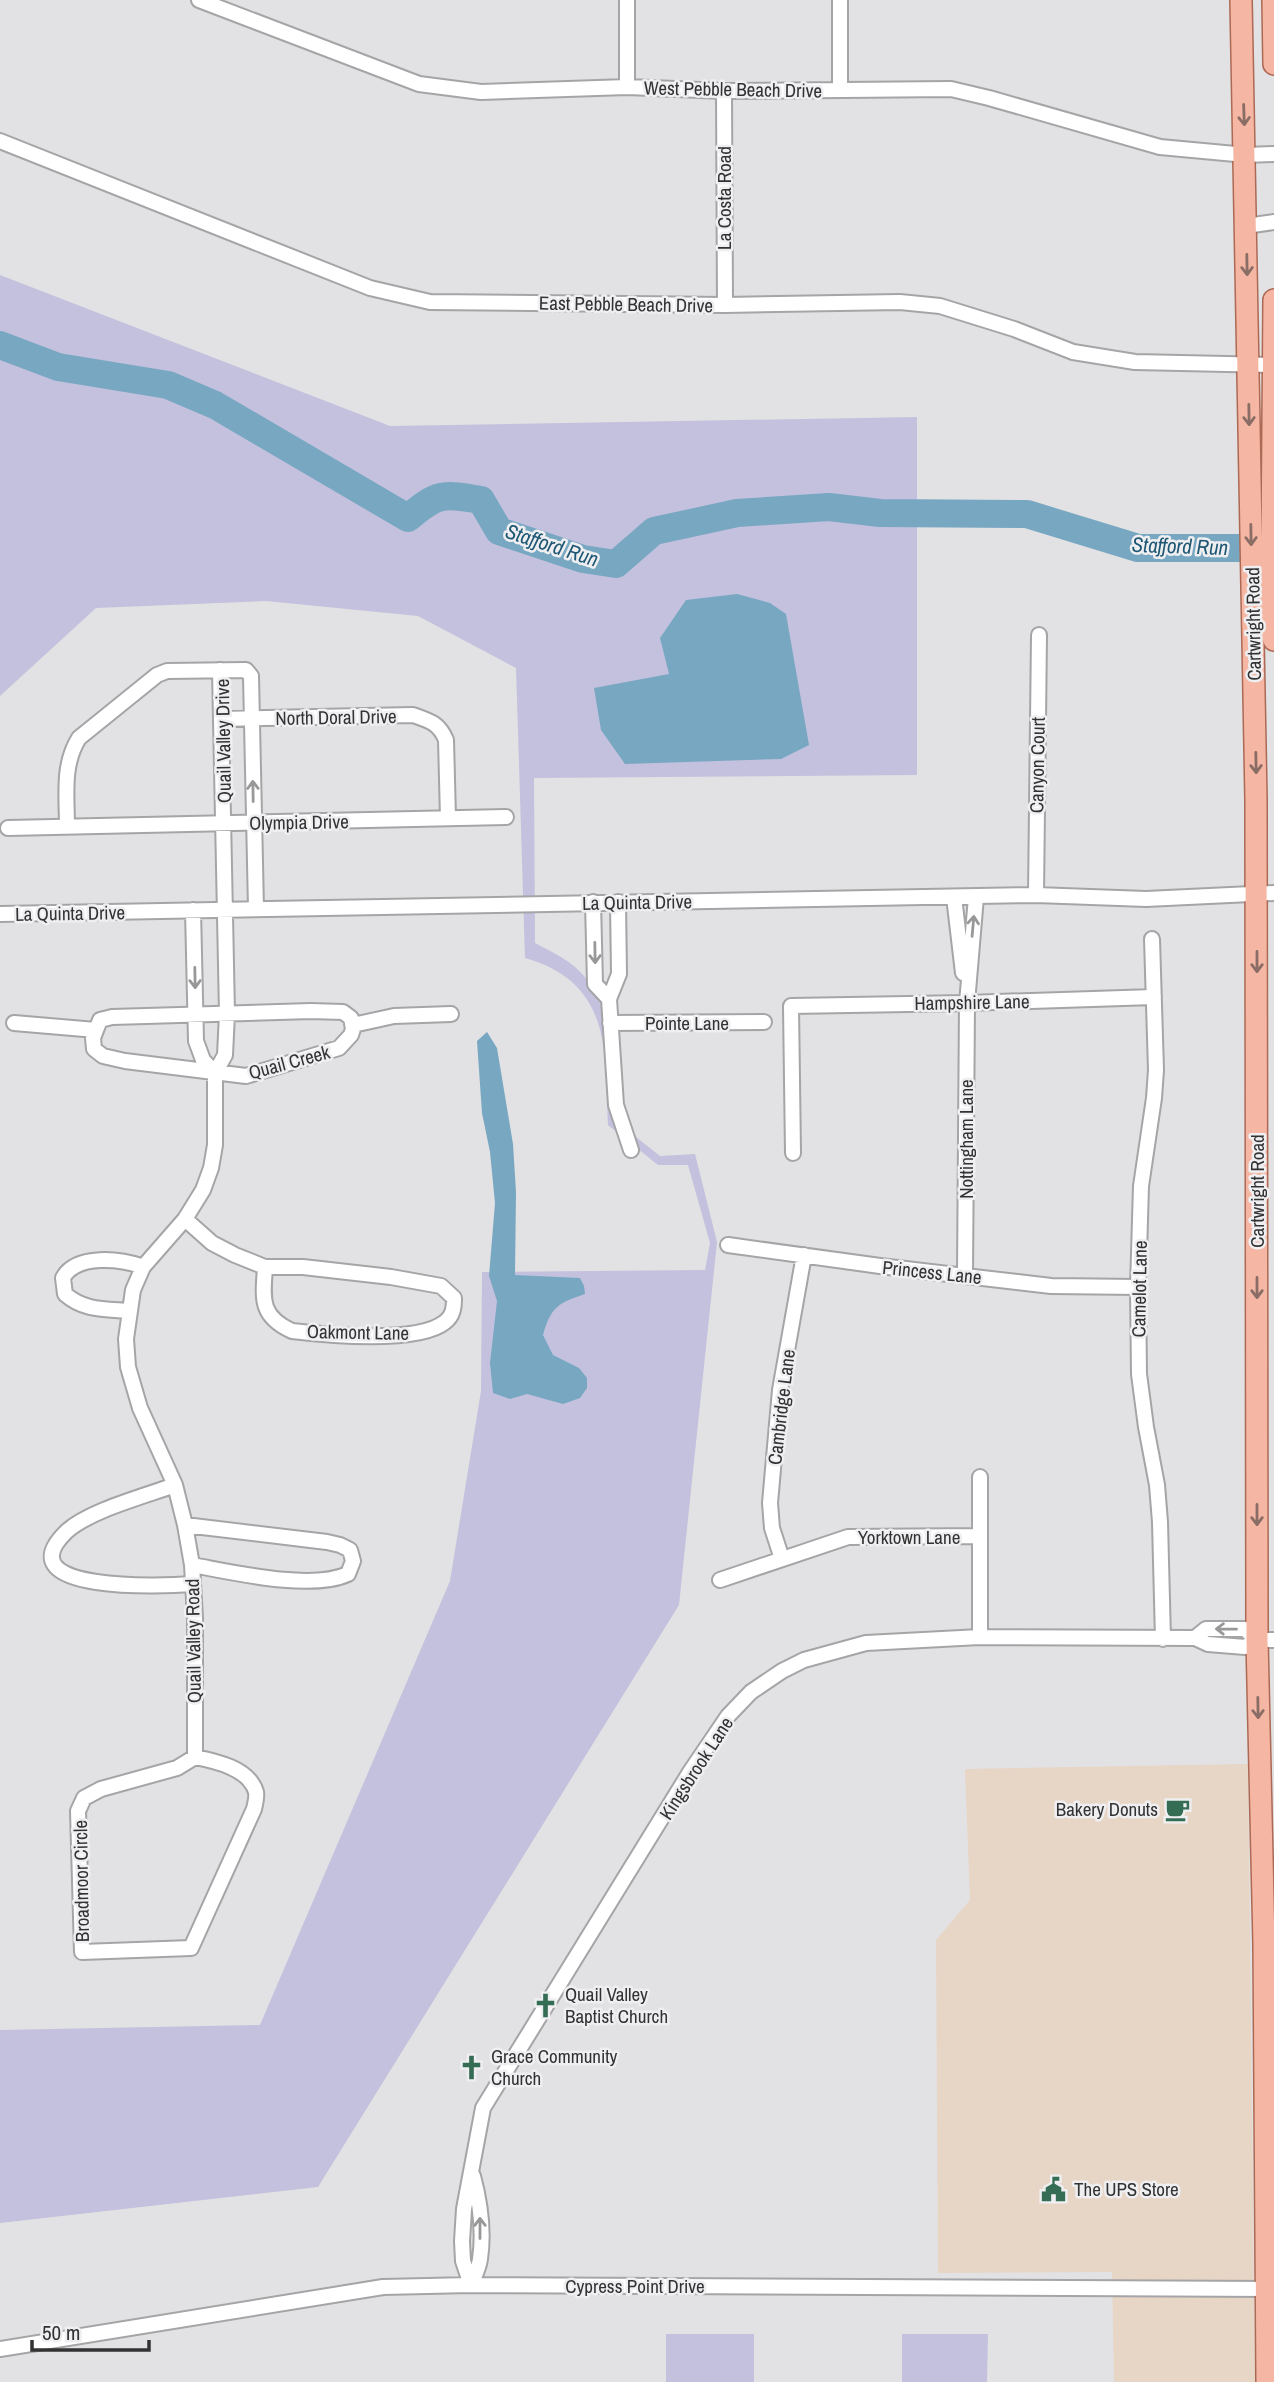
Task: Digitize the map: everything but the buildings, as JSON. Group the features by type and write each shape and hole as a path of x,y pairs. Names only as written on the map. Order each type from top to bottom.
{"main road":[{"name":"Cartwright Road","path":"1241,0 1250,467 1263,628 1265,1640 1270,2289 1267,2382"},
{"path":"1273,0 1274,64"},
{"name":"Cartwright Road","path":"1274,300 1272,550 1263,628 1274,640"}],"street":[{"name":"West Pebble Beach Drive","path":"199,0 419,84 481,92 628,87 724,90 951,89 1160,147 1245,155 1274,154"},
{"path":"627,0 628,87"},
{"path":"839,0 840,90"},
{"name":"La Costa Road","path":"724,90 725,305"},
{"name":"East Pebble Beach Drive","path":"0,141 370,288 430,302 725,305 900,302 940,306 1014,329 1073,352 1135,362 1272,365"},
{"path":"1246,226 1274,222"},
{"name":"Canyon Court","path":"1036,895 1039,635"},
{"path":"67,827 66,768 79,738 156,675 167,671 220,670"},
{"name":"Quail Valley Drive","path":"226,909 220,670 246,670 251,676 256,908"},
{"name":"North Doral Drive","path":"221,719 413,715 429,721 441,729 446,740 448,818"},
{"name":"Olympia Drive","path":"8,828 506,817"},
{"name":"La Quinta Drive","path":"0,914 1036,895 1146,899 1265,894"},
{"name":"Nottingham Lane","path":"965,1275 967,1003 976,897"},
{"name":"Nottingham Lane","path":"954,898 967,1003"},
{"path":"593,902 595,984 609,999"},
{"path":"618,902 619,974 609,999 610,1023 616,1105 631,1150"},
{"path":"130,1311 82,1306 65,1294 63,1278 70,1268 92,1261 128,1261 143,1267 185,1219 203,1190 215,1145 215,1073 225,1055 226,909"},
{"path":"193,910 196,1041 203,1060 215,1073"},
{"name":"Camelot Lane","path":"1152,939 1156,1070 1141,1186 1139,1374 1157,1485 1163,1639"},
{"name":"Hampshire Lane","path":"793,1153 791,1006 1154,997"},
{"path":"14,1023 96,1030 100,1020 112,1017 343,1012 351,1018 353,1027 394,1016 451,1014"},
{"name":"Pointe Lane","path":"610,1023 764,1022"},
{"name":"Quail Creek","path":"96,1030 93,1038 94,1049 103,1056 246,1076 339,1048 351,1035 353,1027"},
{"name":"Oakmont Lane","path":"185,1219 212,1243 265,1267 303,1267 441,1286 454,1298 454,1306 452,1314 445,1322 413,1334 389,1336 292,1331 279,1325 265,1309 265,1267"},
{"name":"Princess Lane","path":"728,1245 1051,1286 1138,1287"},
{"name":"Cambridge Lane","path":"782,1559 772,1528 770,1503 780,1390 804,1255"},
{"name":"Quail Valley Road","path":"143,1267 133,1290 126,1339 131,1378 140,1408 175,1485 192,1565 195,1618 195,1757"},
{"path":"980,1477 980,1637"},
{"path":"175,1485 92,1516 67,1531 53,1555 60,1569 88,1581 128,1586 192,1584"},
{"path":"185,1525 340,1545 350,1550 353,1561 348,1574 341,1577 302,1580 192,1565"},
{"name":"Yorktown Lane","path":"720,1580 848,1538 980,1536"},
{"name":"Kingsbrook Lane","path":"471,2285 480,2260 481,2222 472,2171 483,2108 691,1772 728,1716 751,1692 782,1671 814,1657 866,1643 980,1637 1195,1638 1208,1644 1245,1647 1265,1640"},
{"name":"Broadmoor Circle","path":"195,1757 220,1762 237,1771 248,1780 256,1793 254,1809 191,1948 82,1952 78,1811 84,1798 101,1789 177,1768 195,1757"},
{"name":"Cypress Point Drive","path":"0,2349 383,2287 471,2285 1270,2289"}],"shaded area":[{"path":"0,275 390,426 917,417 917,775 534,778 535,943 574,966 595,992 603,1009 614,1065 617,1122 660,1156 695,1154 717,1242 679,1605 318,2187 0,2223 0,2030 260,2025 450,1581 481,1391 482,1272 705,1270 710,1243 688,1165 658,1165 608,1125 603,1046 598,1023 589,1002 574,984 553,969 525,958 516,668 418,616 266,601 96,608 0,696"},
{"path":"737,594 770,603 786,614 809,745 781,759 625,764 601,730 594,688 669,674 660,638 686,600"},
{"path":"487,1032 497,1048 513,1144 516,1192 515,1275 580,1278 584,1286 585,1294 557,1307 549,1318 543,1335 553,1355 579,1368 587,1378 587,1388 580,1398 563,1404 527,1394 510,1399 493,1393 490,1363 497,1301 489,1276 495,1203 490,1152 482,1113 477,1041"},
{"path":"1248,1764 1255,2382 1114,2382 1112,2272 938,2273 936,1940 970,1900 965,1769"},
{"path":"666,2334 754,2334 754,2382 666,2382"},
{"path":"902,2334 988,2334 987,2382 902,2382"}],"waterway":[{"name":"Stafford Run","path":"0,345 58,367 168,385 215,405 408,518 426,504 441,497 458,496 481,500 499,531 583,559 616,564 654,531 737,513 829,507 880,513 1027,514 1138,548 1274,548"}],"place":[{"name":"Bakery Donuts","path":"1178,1809"},
{"name":"Quail Valley Baptist Church","path":"545,2005"},
{"name":"Grace Community Church","path":"471,2067"},
{"name":"The UPS Store","path":"1054,2189"}]}
